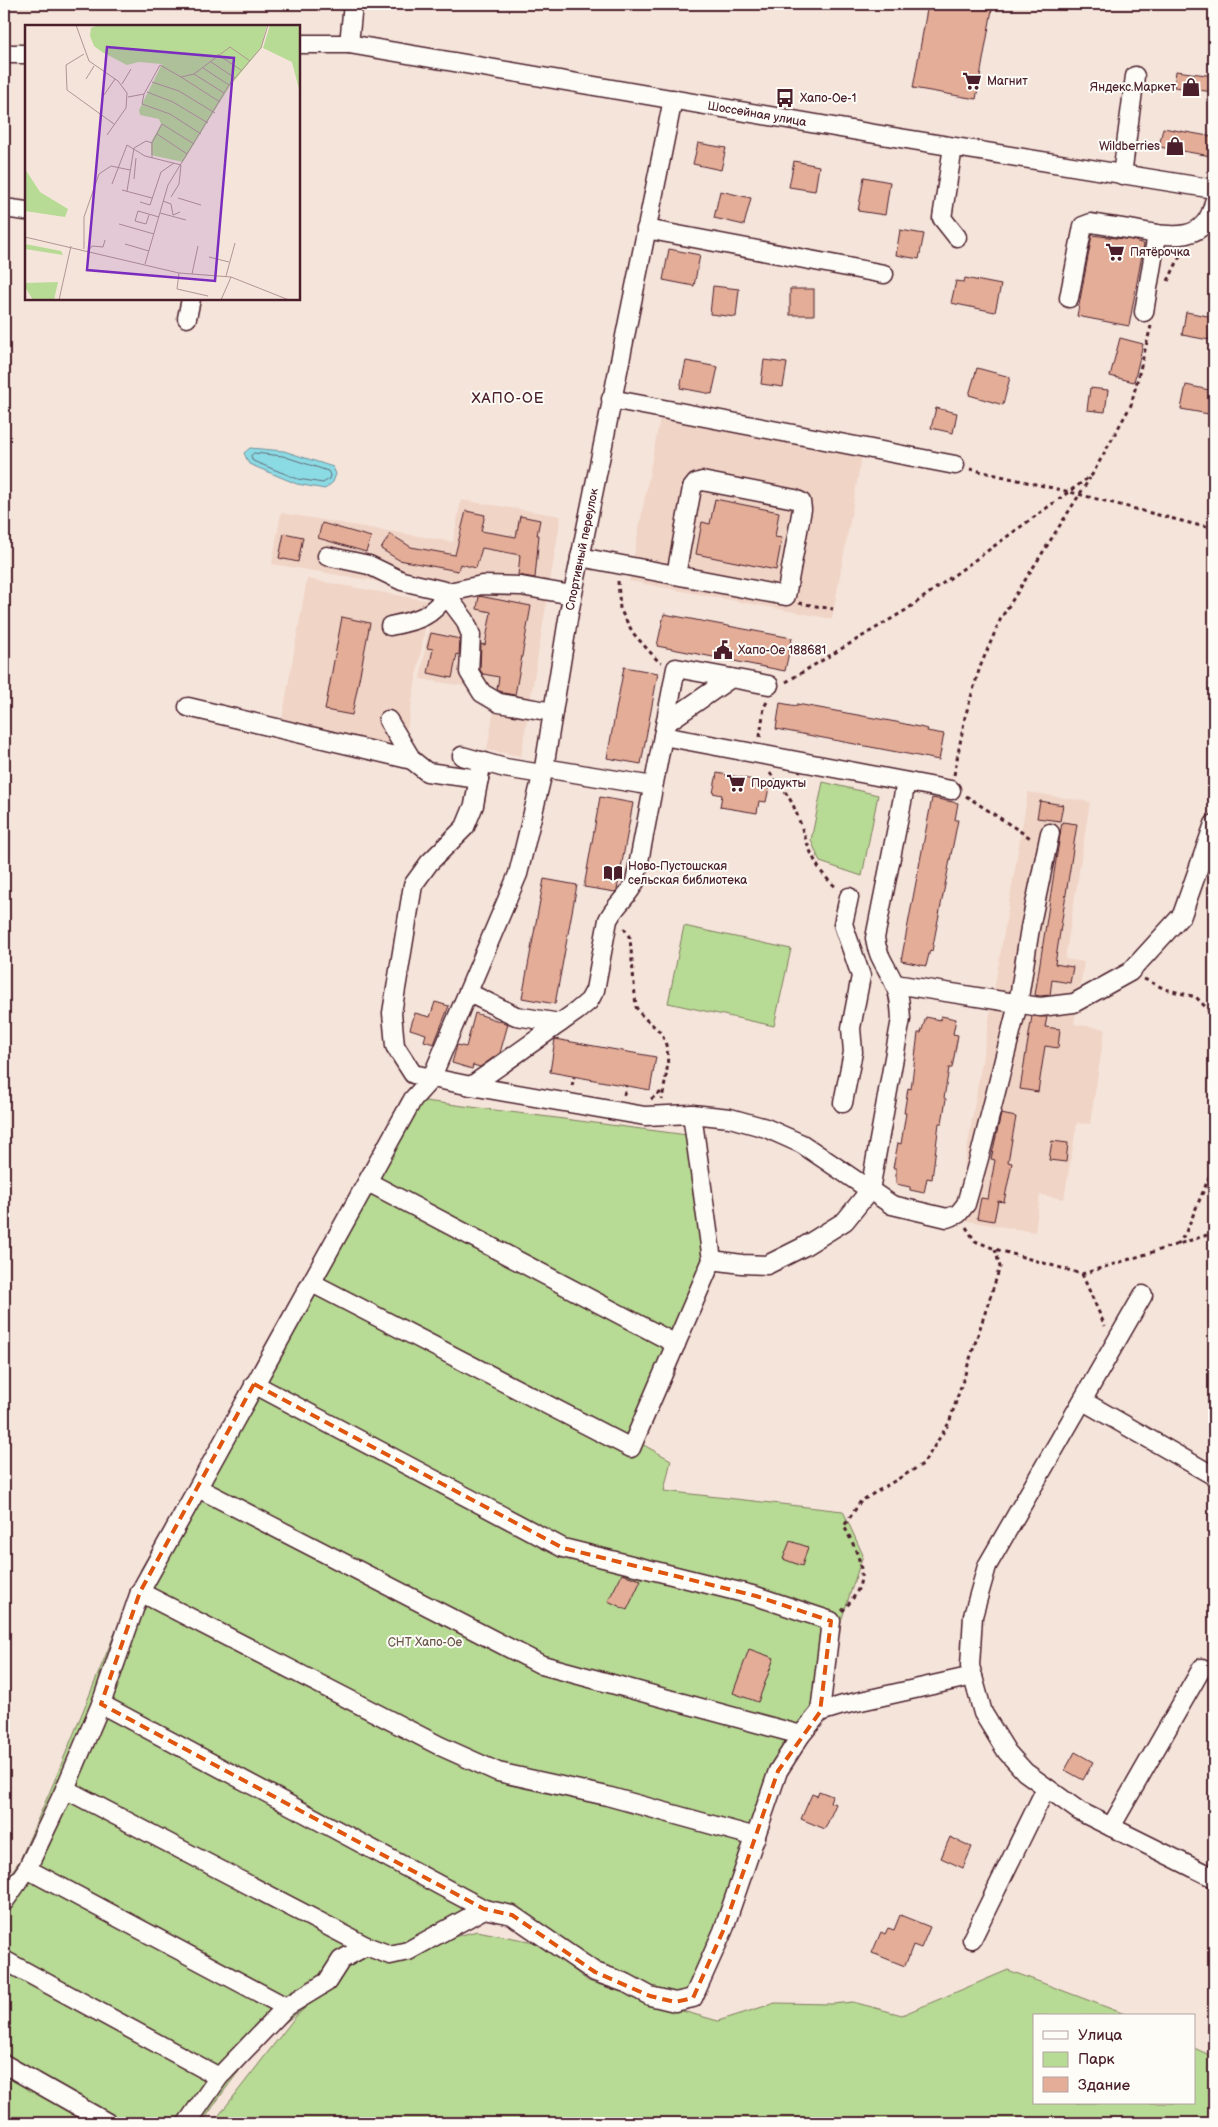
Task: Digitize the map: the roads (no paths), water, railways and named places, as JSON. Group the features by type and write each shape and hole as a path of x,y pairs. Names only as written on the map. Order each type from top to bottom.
{"street":[{"path":"348,44 353,4"},
{"name":"Шоссейная улица","path":"300,44 348,44 953,147 1214,188"},
{"path":"4,54 25,54"},
{"path":"1122,175 1135,76"},
{"name":"Спортивный переулок","path":"4,1902 27,1869 65,1789 101,1704 140,1592 413,1099 431,1079 518,874 543,771 572,595 673,99"},
{"path":"953,147 942,218 957,237"},
{"path":"1069,298 1083,226 1091,223 1176,237 1192,233 1205,223 1213,210 1214,202"},
{"path":"4,208 25,212"},
{"path":"646,229 884,274"},
{"path":"1148,317 1157,234"},
{"path":"187,318 191,300"},
{"path":"611,399 955,465"},
{"path":"580,557 786,596 802,509 801,502 786,497 702,481 696,483 692,488 676,575"},
{"path":"326,556 369,565 402,581 449,592 482,585 521,586 572,595"},
{"path":"390,626 412,622 436,610 449,592"},
{"path":"449,592 453,604 465,620 471,635 469,672 482,693 499,703 553,712"},
{"path":"471,1086 589,1001 595,990 608,920 613,910 629,894 635,882 676,668 773,686"},
{"path":"664,729 731,678"},
{"path":"188,707 412,760"},
{"path":"388,720 412,760 428,772 479,779"},
{"path":"664,729 756,753 951,790"},
{"path":"462,756 505,768 543,771 654,786"},
{"path":"482,761 474,805 465,827 429,863 413,885 392,1013 395,1046 413,1074 431,1079 645,1116 692,1114 730,1118 766,1128 802,1144 892,1204 947,1218 958,1214 966,1204 981,1151 1018,1004 1030,928 1048,841"},
{"path":"712,1260 767,1265 803,1247 845,1221 870,1190 901,1019 900,1002 895,984 877,951 875,938 906,782"},
{"path":"895,984 1040,1007 1074,1002 1130,972 1182,915 1214,824"},
{"path":"843,1103 853,1052 851,1028 861,976 843,924 849,897"},
{"path":"855,959 877,951"},
{"path":"469,993 516,1016 560,1023"},
{"path":"312,1282 631,1448 712,1260 692,1114"},
{"path":"368,1182 676,1344"},
{"path":"1143,1295 987,1566 973,1616 970,1666 983,1713 1006,1752 1025,1772 1079,1811 1214,1878"},
{"path":"101,1704 484,1909 512,1915 595,1972 626,1983 650,1996 675,2002 693,1998 723,1931 778,1771 801,1735 820,1712 831,1621 756,1596 563,1548 254,1384"},
{"path":"1082,1401 1214,1476"},
{"path":"198,1488 542,1665 801,1735"},
{"path":"140,1592 440,1746 498,1772 607,1796 756,1837"},
{"path":"1111,1827 1202,1668"},
{"path":"820,1712 843,1705 973,1676"},
{"path":"972,1939 1046,1788"},
{"path":"65,1789 366,1946 390,1955 408,1952 484,1909"},
{"path":"27,1869 286,2008"},
{"path":"187,2123 220,2076 286,2008 327,1982 341,1960 366,1946"},
{"path":"4,1960 220,2076"},
{"path":"4,2064 108,2123"}],"water":[{"path":"250,448 284,451 333,467 336,474 333,482 325,489 297,484 249,464 244,453"}],"place":[{"name":"Магнит","path":"972,81"},
{"name":"Яндекс.Маркет","path":"1191,87"},
{"name":"Хапо-Ое-1","path":"785,98"},
{"name":"Wildberries","path":"1175,146"},
{"name":"Пятёрочка","path":"1115,252"},
{"name":"Хапо-Ое 188681","path":"723,650"},
{"name":"Продукты","path":"736,783"},
{"name":"Ново-Пустошская сельская библиотека","path":"613,873"}],"district":[{"name":"ХАПО-ОЕ","path":"508,398"}],"park label":[{"name":"СНТ Хапо-Ое","path":"425,1642"}]}
